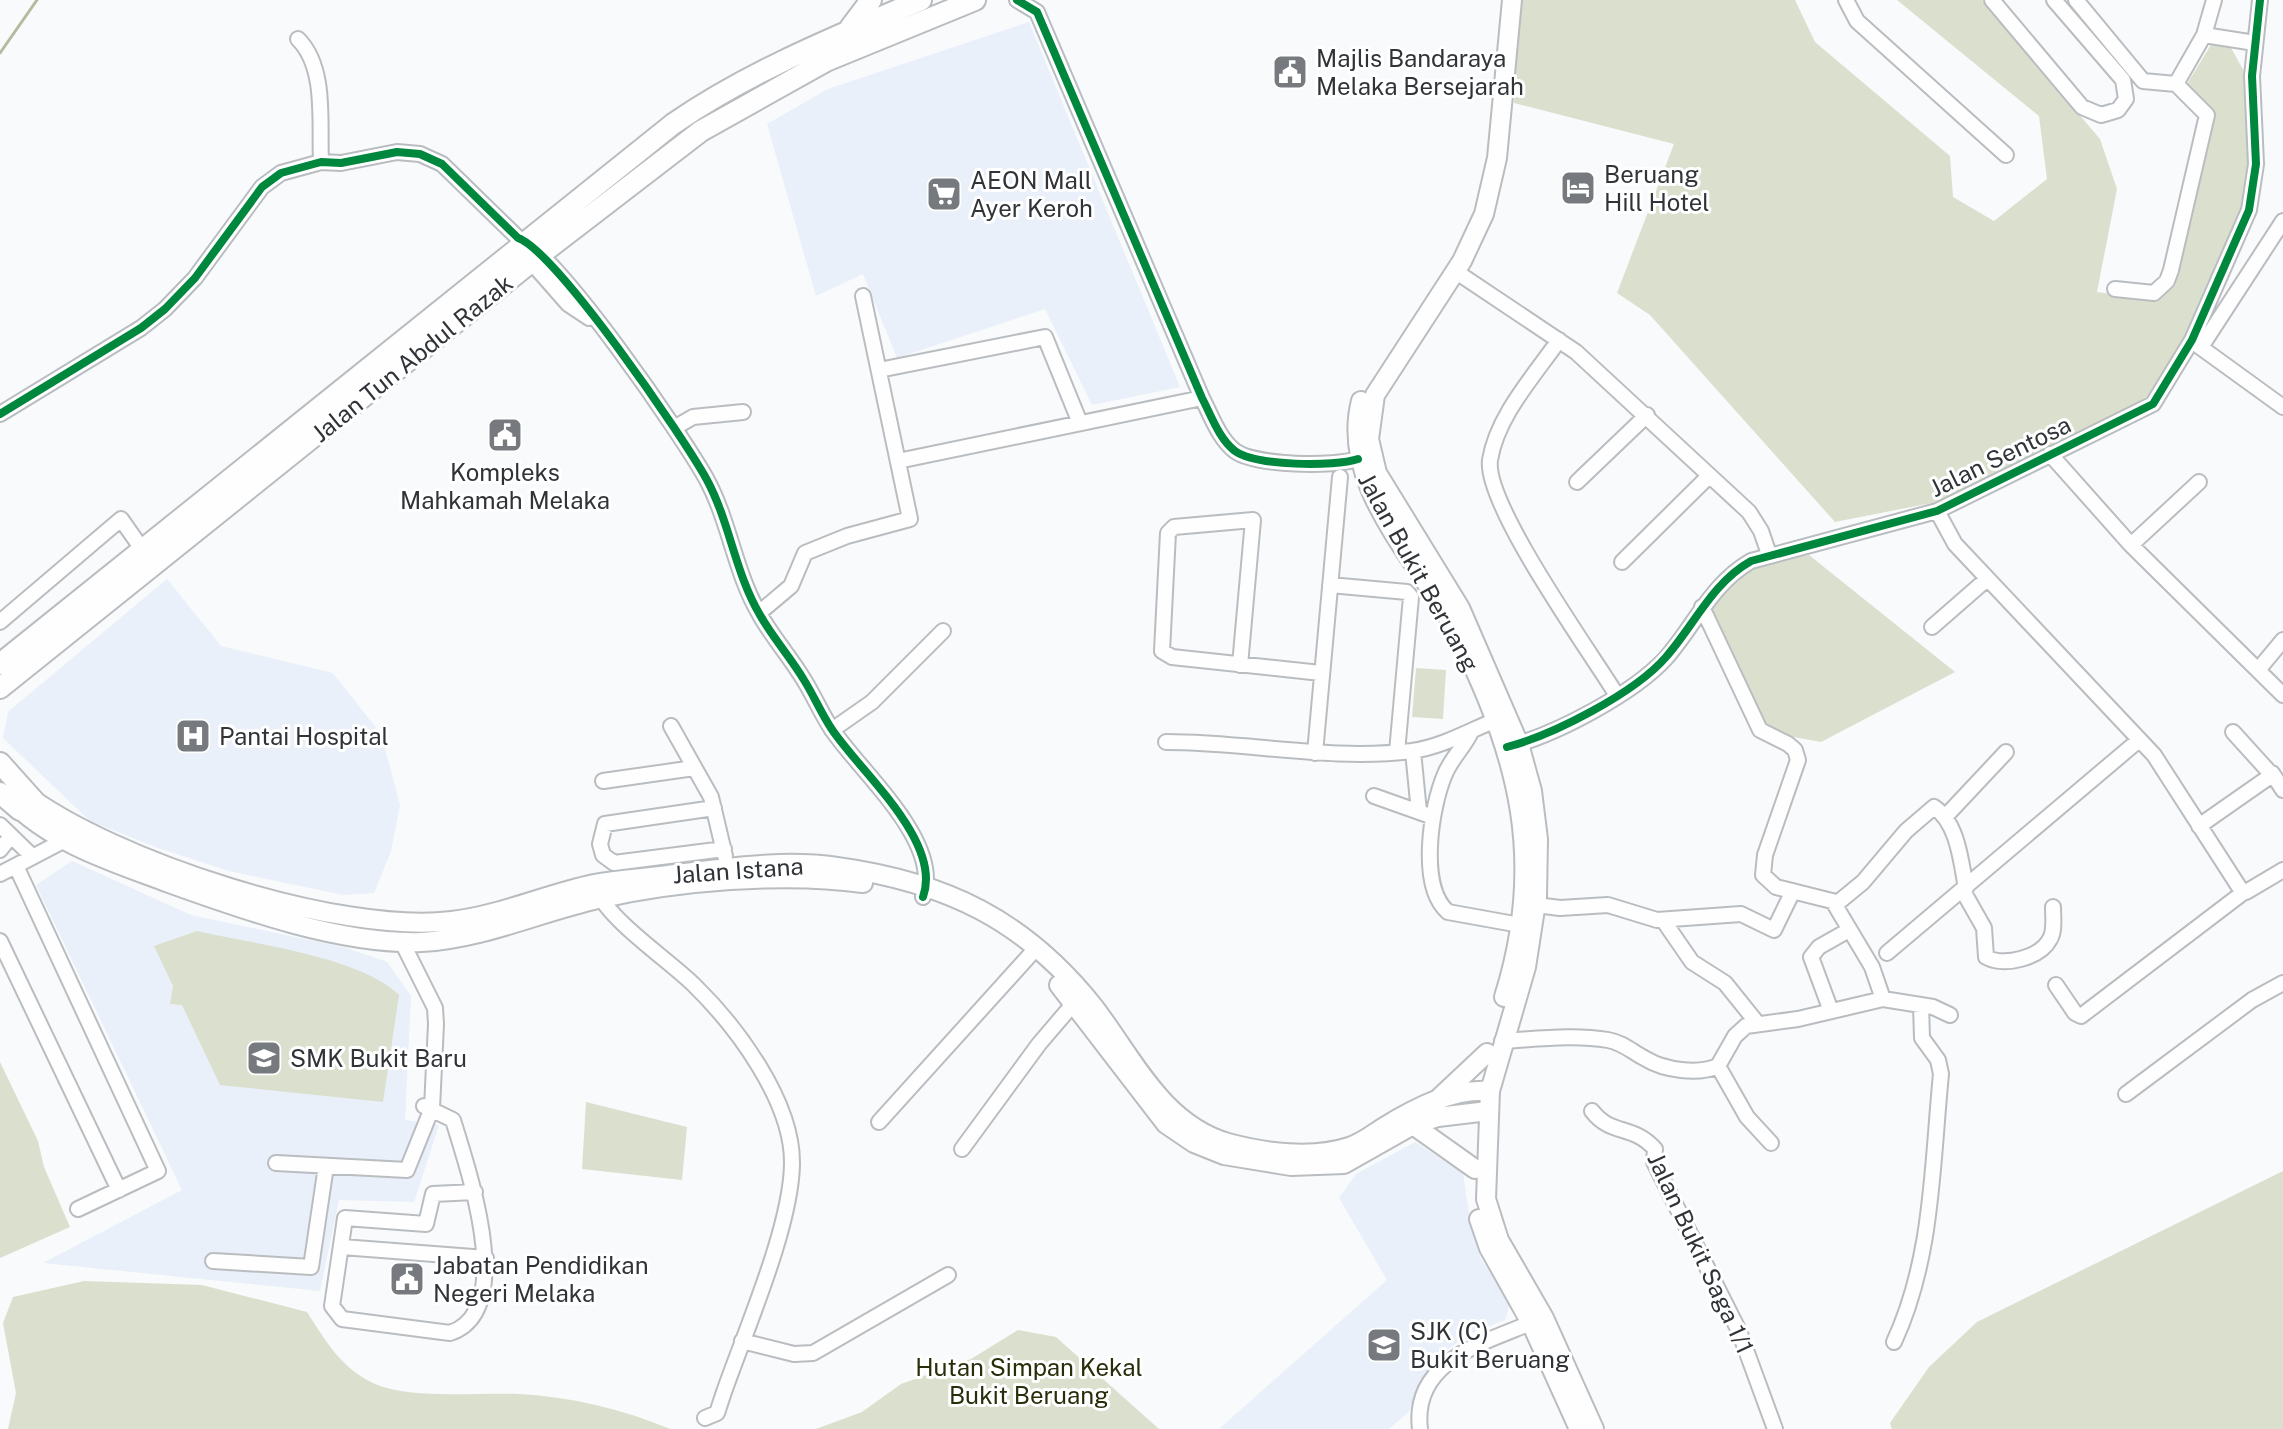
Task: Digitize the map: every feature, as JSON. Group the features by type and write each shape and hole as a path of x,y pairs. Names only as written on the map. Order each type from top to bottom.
{"highway":[{"path":"848,31 871,0"},
{"name":"Jalan Tun Abdul Razak","path":"0,688 87,621 673,124 719,92 921,0"},
{"name":"Jalan Tun Abdul Razak","path":"0,664 142,549 528,249 701,131 826,61 894,14 975,0"},
{"path":"0,702 87,621"},
{"path":"0,763 27,806"},
{"path":"0,791 27,806"}],"main road":[{"name":"Jalan Bukit Beruang","path":"1500,0 1486,158 1468,226 1365,388 1355,431 1358,459 1366,484 1457,633 1502,717"},
{"name":"Jalan Bukit Beruang","path":"1485,1091 1526,967 1536,905 1538,839 1532,791 1460,608 1371,457 1369,419 1375,395 1474,240 1491,187 1512,0"},
{"name":"Jalan Bukit Beruang","path":"1513,746 1525,843 1520,925 1508,983 1487,1053 1475,1169 1475,1202 1481,1227 1537,1320 1579,1429"},
{"name":"Jalan Istana","path":"0,771 27,806 63,841 206,896 339,933 402,942 461,937 597,891 805,877 925,891 1030,955 1074,1003 1166,1124 1212,1151 1291,1166 1344,1164 1413,1125 1483,1111"},
{"name":"Jalan Istana","path":"27,806 140,855 209,880 328,913 429,923 728,868 805,863 882,874 992,915 1027,937 1093,1006 1171,1111 1215,1138 1291,1153 1325,1152 1350,1147 1438,1099 1485,1091"},
{"path":"328,913 360,926 391,930 402,942 406,935 458,925 482,914"},
{"path":"1438,1099 1487,1053"},
{"name":"Jalan Bukit Beruang","path":"1483,1111 1491,1222 1537,1320 1594,1429"},
{"path":"1413,1125 1475,1169"}],"street":[{"path":"1017,0 1038,6 1202,398 1225,441 1237,453 1338,466 1358,459"},
{"path":"1846,0 1857,21 2006,155"},
{"path":"1992,0 2082,107 2101,115 2118,110 2126,99 2123,80 2054,0"},
{"path":"2076,0 2143,81 2176,84 2207,115 2167,281 2154,293 2115,289"},
{"path":"2176,84 2204,35 2214,0"},
{"name":"Jalan Sentosa","path":"1513,746 1558,730 1664,660 1702,607 1738,568 1769,554 1937,511 2153,404 2197,344 2249,210 2254,186 2255,43 2260,0"},
{"path":"2204,35 2255,43"},
{"path":"298,39 308,49 316,78 321,162"},
{"path":"0,414 141,328 165,309 195,278 271,178 321,162 341,163 397,152 420,154 442,164 600,325 674,428 708,483 743,581 759,613 803,678 832,730 889,801 924,860 925,891"},
{"path":"2282,404 2197,344 2283,221"},
{"path":"528,249 568,304 600,325"},
{"path":"1455,271 1559,340 1647,415 1749,512 1761,531 1769,554"},
{"path":"759,613 791,586 805,553 847,536 908,521 863,296"},
{"path":"879,370 1045,337 1080,423"},
{"path":"1559,340 1499,430 1490,464 1491,483 1510,522 1616,694"},
{"path":"898,461 1202,398"},
{"path":"674,428 693,417 743,412"},
{"path":"1577,482 1647,415"},
{"path":"2050,454 2131,545 2283,695"},
{"path":"1622,562 1709,476"},
{"path":"1315,753 1340,477"},
{"path":"2131,545 2199,482"},
{"path":"1937,511 1955,544 2154,755 2244,892"},
{"path":"0,622 121,519 142,549"},
{"path":"1240,665 1253,520 1179,526 1168,533 1162,651 1172,657 1240,665 1321,673"},
{"path":"1932,627 1987,579"},
{"path":"1330,585 1407,592 1411,597 1397,752"},
{"path":"1702,607 1760,730 1795,750 1798,760 1762,868 1767,881 1836,902"},
{"path":"832,730 872,702 943,631"},
{"path":"2258,670 2283,640"},
{"path":"1166,742 1206,742 1361,757 1413,751 1471,732 1502,717"},
{"path":"671,726 714,808 728,868"},
{"path":"1426,814 1446,771 1471,732"},
{"path":"2233,732 2272,773 2283,790"},
{"path":"1887,953 2139,740"},
{"path":"1413,751 1426,814 1432,876 1444,909 1520,925"},
{"path":"1945,817 2006,752"},
{"path":"603,781 694,768"},
{"path":"2199,826 2272,773"},
{"path":"1374,796 1426,814"},
{"path":"714,808 605,824 600,844 603,855 614,863 724,849"},
{"path":"1883,999 1872,967 1835,907 1836,902 1863,882 1929,810 1938,809 1945,817 1961,857 1964,889 1982,922 1986,957 1993,961 2016,960 2042,949 2053,931 2053,907"},
{"path":"0,825 33,857"},
{"path":"0,850 11,836"},
{"path":"0,874 63,841"},
{"path":"16,866 158,1171 78,1209"},
{"path":"2056,985 2075,1013 2081,1016 2244,892 2283,870"},
{"path":"597,891 696,987 777,1094 792,1162 787,1199 742,1341 717,1413 705,1418"},
{"path":"1536,905 1560,908 1608,905 1663,920 1741,914 1774,930 1793,891"},
{"path":"1663,920 1692,962 1725,983 1758,1024"},
{"path":"1831,1011 1811,957 1819,947 1849,930"},
{"path":"0,941 119,1190"},
{"path":"276,1163 407,1170 427,1111 430,1024 426,995 402,942"},
{"path":"879,1122 1030,955"},
{"path":"0,982 15,975"},
{"path":"2126,1094 2252,1000 2283,983"},
{"path":"1502,1041 1604,1039 1627,1046 1643,1058 1664,1066 1706,1070 1718,1066 1735,1036 1746,1026 1883,999 1921,1005 1950,1015"},
{"path":"962,1149 1039,1044 1074,1003"},
{"path":"1894,1342 1919,1270 1928,1227 1941,1074 1938,1060 1922,1038 1921,1005"},
{"path":"1718,1066 1747,1117 1771,1143"},
{"path":"427,1111 453,1120 475,1192 486,1258 477,1309 465,1328 450,1333 342,1319 335,1314 332,1306 345,1218 426,1224 433,1194 475,1192"},
{"name":"Jalan Bukit Saga 1/1","path":"1592,1111 1602,1124 1643,1135 1655,1149 1654,1162 1739,1331 1775,1429"},
{"path":"213,1261 311,1267 326,1166"},
{"path":"342,1247 486,1258"},
{"path":"742,1341 794,1354 813,1353 948,1275"},
{"path":"1420,1429 1420,1407 1435,1377 1451,1358 1537,1320"}],"shaded area":[{"path":"1029,22 1180,387 1092,405 1045,309 897,358 863,274 816,296 767,124 828,89"},
{"name":"Pantai Hospital","path":"167,579 221,646 333,673 381,734 400,805 391,851 374,893 343,895 229,871 90,821 3,738 8,712"},
{"name":"SMK Bukit Baru","path":"72,861 191,915 347,948 387,962 411,996 405,1120 439,1125 414,1202 339,1200 320,1291 43,1263 182,1190 36,885"},
{"path":"1415,1142 1463,1173 1471,1228 1481,1259 1510,1304 1505,1320 1469,1334 1440,1355 1418,1386 1409,1412 1389,1429 1219,1429 1387,1280 1339,1198 1356,1174"}],"green space":[{"path":"1518,0 1795,0 1815,42 1950,156 1953,197 1994,221 2047,179 2039,116 1897,0 1982,0 2100,139 2117,189 2097,292 2156,300 2175,286 2214,114 2187,84 2212,43 2231,48 2245,73 2250,161 2243,207 2184,338 2147,397 1952,499 1835,522 1650,315 1617,293 1674,144 1514,103"},
{"path":"1809,555 1955,672 1821,742 1776,734 1766,729 1708,610 1719,594 1740,574 1762,565"},
{"path":"1416,668 1446,670 1443,719 1412,717"},
{"path":"197,931 332,961 358,970 399,995 383,1102 220,1085 182,1005 170,1004 173,986 154,946"},
{"path":"0,1062 38,1141 44,1167 70,1227 0,1258"},
{"path":"586,1102 687,1127 682,1180 582,1169"},
{"path":"2283,1171 2283,1429 1892,1429 1890,1423 1929,1367 1977,1322"},
{"path":"84,1281 202,1285 307,1312 327,1343 352,1370 388,1388 405,1392 520,1394 558,1398 615,1410 670,1429 8,1429 16,1393 3,1323 13,1297"},
{"name":"Hutan Simpan Kekal Bukit Beruang","path":"1018,1330 1056,1337 1159,1429 816,1429 862,1412 901,1384 971,1359"}],"waterway":[{"path":"0,53 37,0"}],"cycle path":[{"path":"1017,0 1037,12 1202,398 1224,440 1235,451 1260,460 1314,464 1358,459"},
{"path":"1507,747 1569,723 1635,685 1666,657 1725,581 1751,561 1937,511 2153,404 2192,340 2249,210 2256,164 2252,76 2260,0"},
{"path":"0,414 141,328 165,309 195,278 262,187 281,173 321,162 341,163 397,152 420,154 442,164 560,275 618,348 673,426 715,496 744,582 760,615 799,672 831,728 910,830 921,853 926,875 923,897"}],"place":[{"name":"Majlis Bandaraya Melaka Bersejarah","path":"1290,72"},
{"name":"Beruang Hill Hotel","path":"1578,188"},
{"name":"AEON Mall Ayer Keroh","path":"944,194"},
{"name":"Kompleks Mahkamah Melaka","path":"505,435"},
{"name":"Pantai Hospital","path":"193,736"},
{"name":"SMK Bukit Baru","path":"264,1058"},
{"name":"Jabatan Pendidikan Negeri Melaka","path":"407,1279"},
{"name":"SJK (C) Bukit Beruang","path":"1384,1345"}]}
